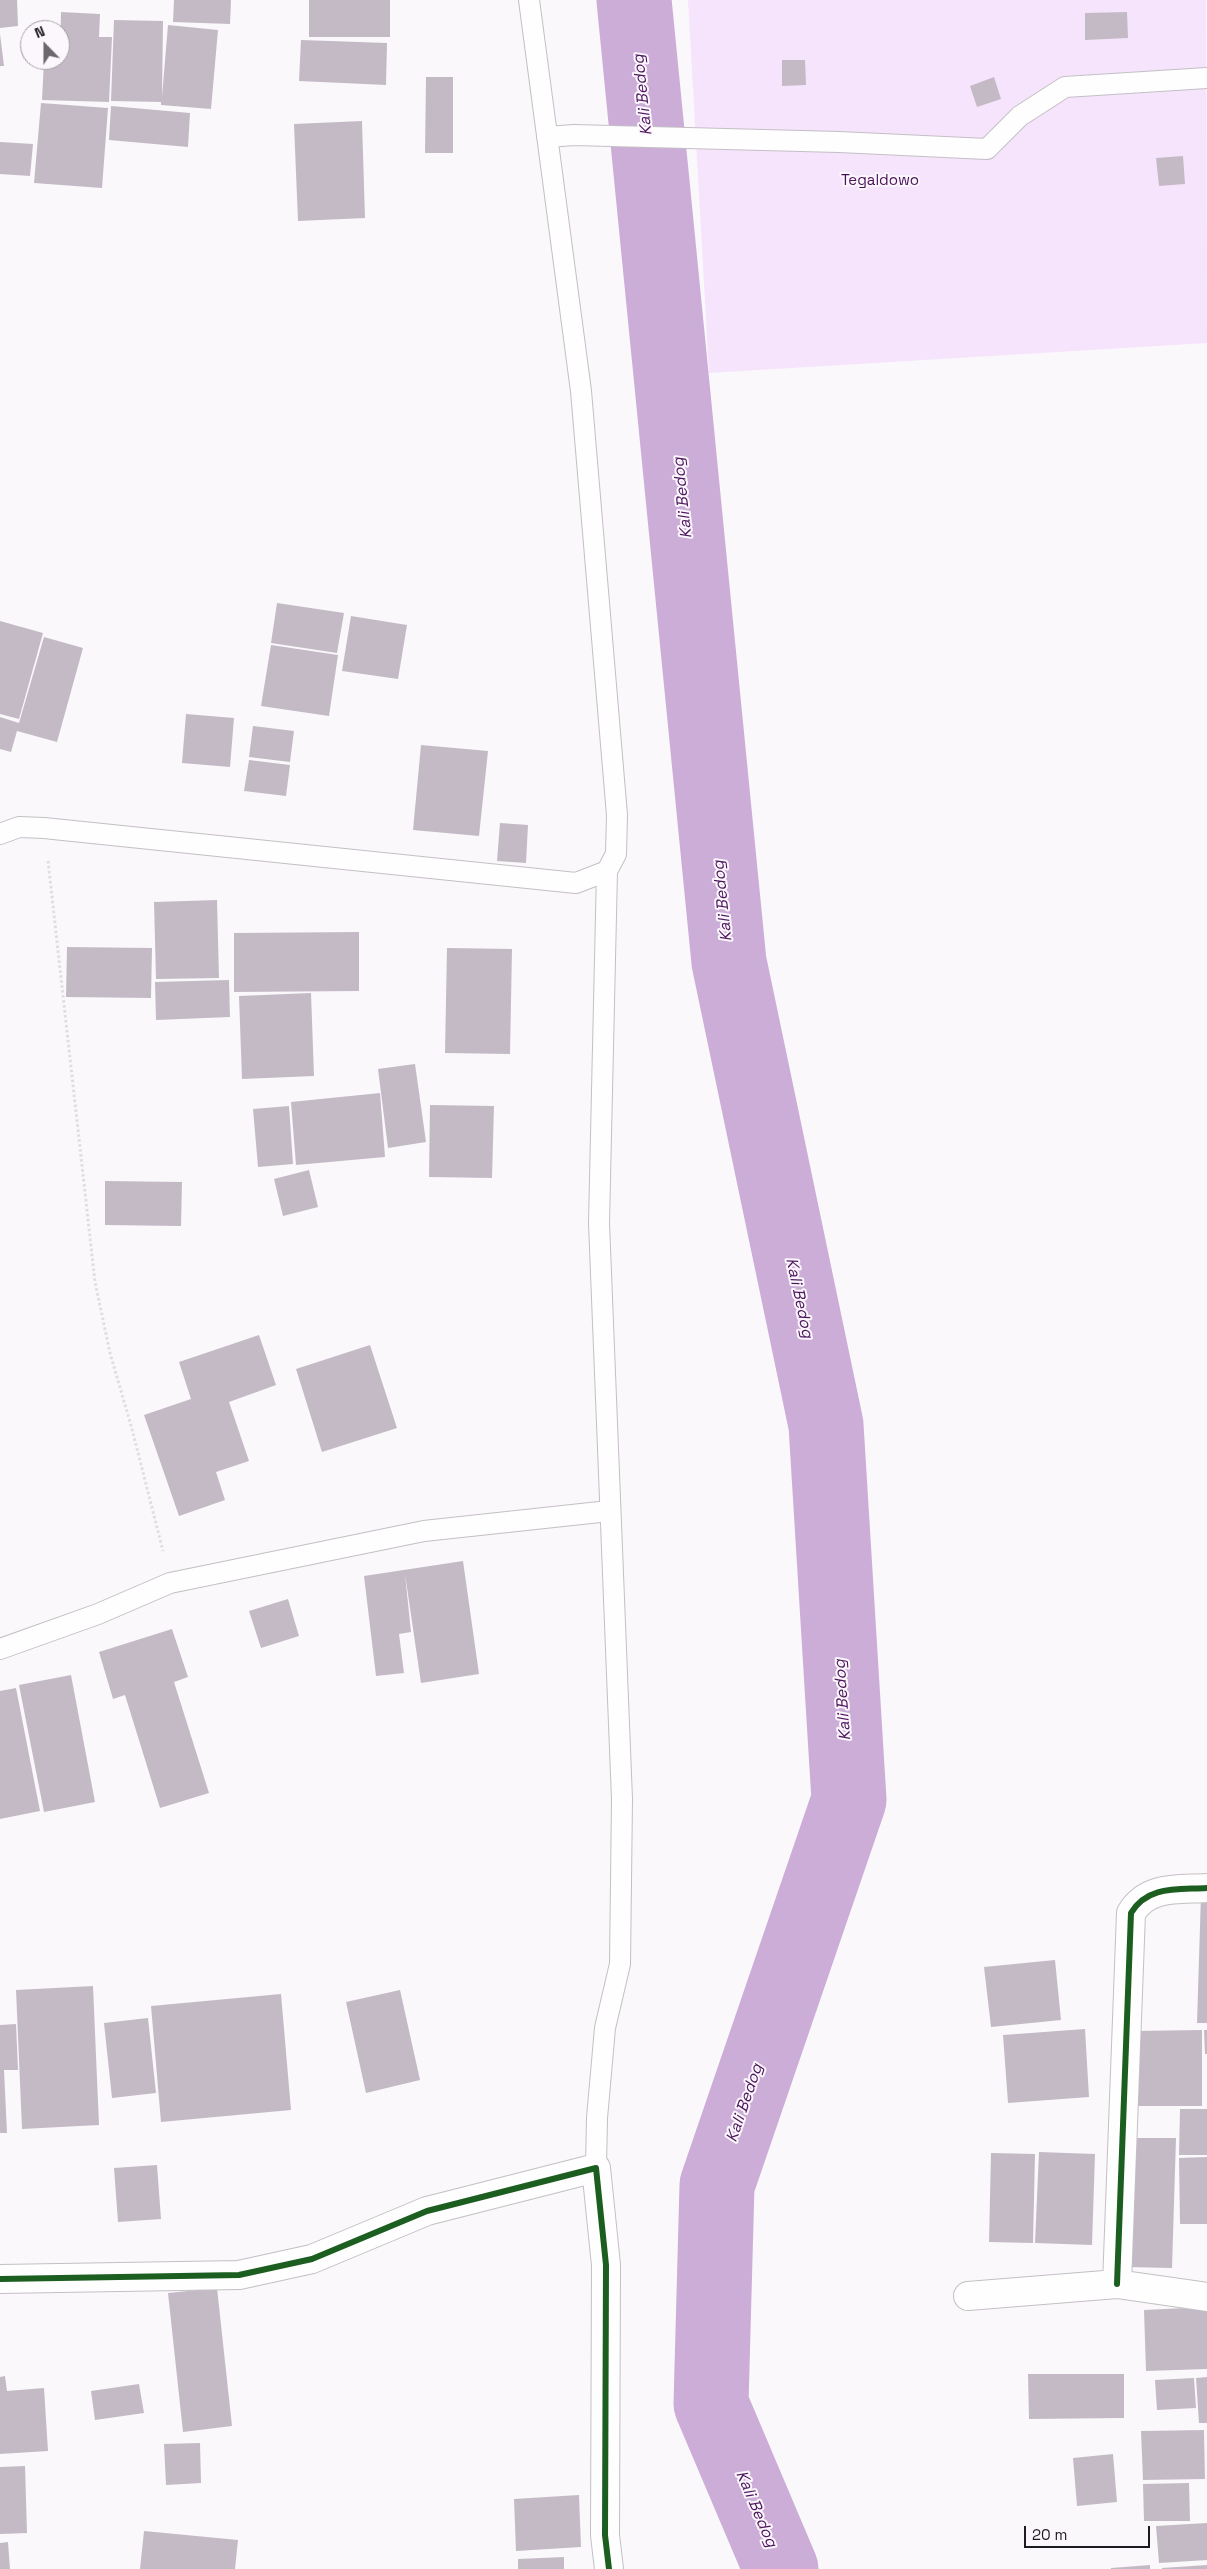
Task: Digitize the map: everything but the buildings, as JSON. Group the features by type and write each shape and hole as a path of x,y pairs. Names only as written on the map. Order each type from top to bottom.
{"street":[{"path":"1117,2284 1131,1913 1144,1896 1157,1891 1207,1888"},
{"path":"0,2279 239,2275 312,2259 427,2211 596,2168 606,2265 605,2535 609,2569"},
{"path":"968,2296 1117,2284 1207,2297"}],"lane":[{"path":"529,0 581,391 617,815 616,854 607,871 599,1223 622,1799 620,1964 605,2028 597,2118 596,2168"},
{"path":"547,137 574,135 839,142 987,149 1020,116 1066,87 1207,78"},
{"path":"0,834 19,827 44,828 576,883 607,871"},
{"path":"0,1649 98,1614 170,1583 424,1531 609,1511"}],"path":[{"path":"44,828 95,1282 110,1354 132,1429 170,1583"}],"green space":[{"name":"Tegaldowo","path":"688,0 1206,0 1207,343 709,373"}],"waterway":[{"name":"Kali Bedog","path":"634,0 729,962 826,1425 849,1800 717,2185 711,2404 781,2569"}],"cycle path":[{"path":"1117,2284 1131,1913 1138,1904 1155,1893 1175,1889 1207,1888"},
{"path":"0,2279 239,2275 312,2259 427,2211 596,2168 606,2265 605,2535 609,2569"}]}
